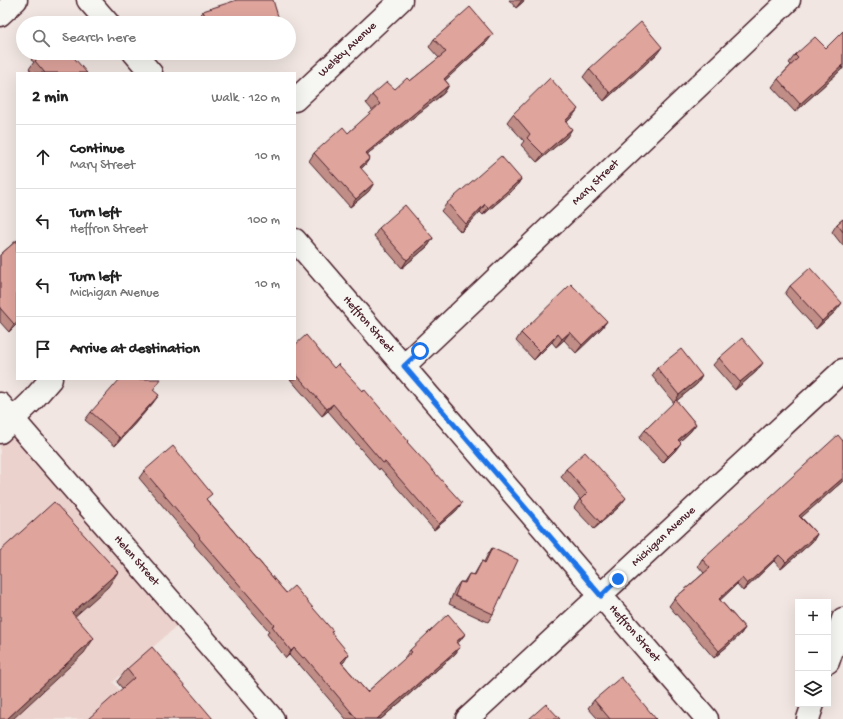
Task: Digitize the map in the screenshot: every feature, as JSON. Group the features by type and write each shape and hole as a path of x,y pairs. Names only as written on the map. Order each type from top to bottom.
{"street":[{"path":"0,15 16,0"},
{"path":"88,0 102,16"},
{"name":"Welsby Avenue","path":"296,99 401,0"},
{"name":"Mary Street","path":"404,366 789,0"},
{"path":"140,60 150,72"},
{"name":"Heffron Street","path":"296,241 707,719"},
{"name":"Michigan Avenue","path":"466,719 601,596 843,370"},
{"path":"5,418 50,380"},
{"name":"Helen Street","path":"5,418 273,719"},
{"path":"831,653 843,619"},
{"path":"808,719 812,707"}],"shaded area":[{"path":"0,418 177,626 113,682 144,719 0,719"}],"building":[{"path":"237,0 273,0 278,16 205,16 203,11"},
{"path":"470,7 493,34 444,79 449,85 366,153 370,158 360,167 374,183 356,199 314,153 343,127 348,133 380,104 372,95 387,82 395,89 407,78 410,81 446,52 434,39"},
{"path":"641,22 662,47 610,93 589,69"},
{"path":"843,31 843,65 800,104 778,79 798,58 795,55 815,37 826,48"},
{"path":"76,60 86,72 44,72 35,61"},
{"path":"550,78 578,109 565,121 572,129 543,154 527,138 530,134 513,114"},
{"path":"501,156 521,179 488,208 485,204 466,224 447,203"},
{"path":"405,205 433,238 407,260 379,228"},
{"path":"843,219 843,232 837,224"},
{"path":"16,241 16,322 14,324 0,308 0,255"},
{"path":"810,268 842,303 822,321 790,286"},
{"path":"571,284 607,321 582,345 570,332 562,339 558,334 540,352 521,333"},
{"path":"306,335 334,368 338,364 363,391 364,389 408,441 407,442 462,503 439,524 385,462 383,463 333,404 327,409 296,374 296,344"},
{"path":"742,338 763,363 740,382 719,358"},
{"path":"681,349 702,376 679,395 657,368"},
{"path":"119,380 160,380 153,390 159,395 120,438 91,412"},
{"path":"676,400 696,424 678,440 681,443 668,456 645,430"},
{"path":"838,435 843,441 843,478 799,516 817,534 786,562 779,555 747,584 742,578 719,599 745,628 719,651 674,599 710,568 702,559"},
{"path":"173,446 212,494 206,499 286,593 294,586 333,631 331,632 349,654 341,662 367,692 412,652 410,650 448,614 465,634 456,642 460,647 377,719 357,719 305,657 303,658 294,648 291,651 272,626 274,625 144,471"},
{"path":"585,452 626,498 600,522 580,500 587,493 566,469"},
{"path":"54,502 118,572 72,613 94,638 7,719 0,719 0,551"},
{"path":"492,548 518,560 493,614 455,596 460,582 465,583 469,574 475,575 482,561 485,563"},
{"path":"152,647 213,719 88,719 134,678 127,669"},
{"path":"621,677 656,719 610,719 594,700"},
{"path":"546,704 560,719 529,719"}],"route":[{"path":"420,351 404,366 601,596 618,579"}]}
